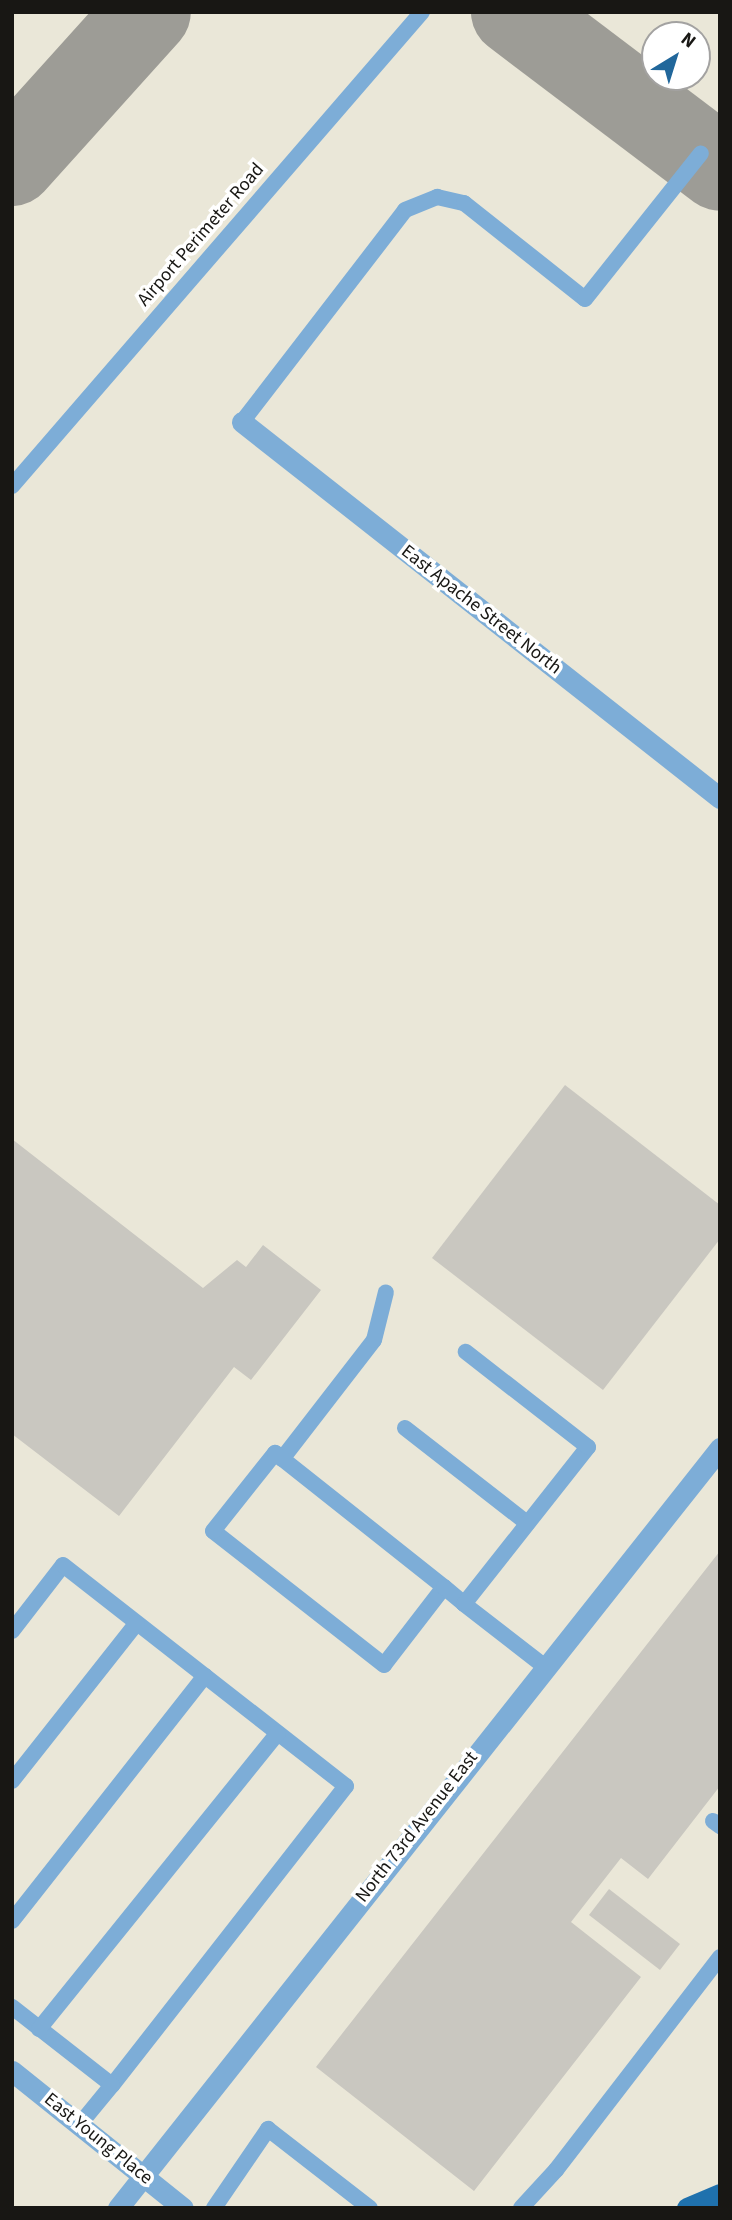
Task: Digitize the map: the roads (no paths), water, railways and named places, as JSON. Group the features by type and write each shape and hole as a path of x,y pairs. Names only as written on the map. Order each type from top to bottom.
{"main road":[{"path":"687,2208 720,2194"}],"street":[{"name":"East Apache Street North","path":"242,422 720,798"},
{"name":"North 73rd Avenue East","path":"118,2208 544,1666 720,1448"},
{"name":"East Young Place","path":"12,2071 183,2208"}],"lane":[{"name":"Airport Perimeter Road","path":"12,486 422,12"},
{"path":"242,422 405,210 437,197 464,203 585,299 701,153"},
{"path":"282,1459 374,1340 386,1292"},
{"path":"464,1604 588,1447 466,1352"},
{"path":"405,1429 527,1523"},
{"path":"444,1587 384,1665 213,1531 275,1453 544,1666"},
{"path":"12,1631 63,1566 346,1786 80,2124"},
{"path":"12,1781 137,1623"},
{"path":"12,1921 205,1676"},
{"path":"39,2029 278,1733"},
{"path":"521,2208 556,2170 720,1957"},
{"path":"12,2007 112,2085"},
{"path":"214,2208 268,2129 370,2208"}]}
